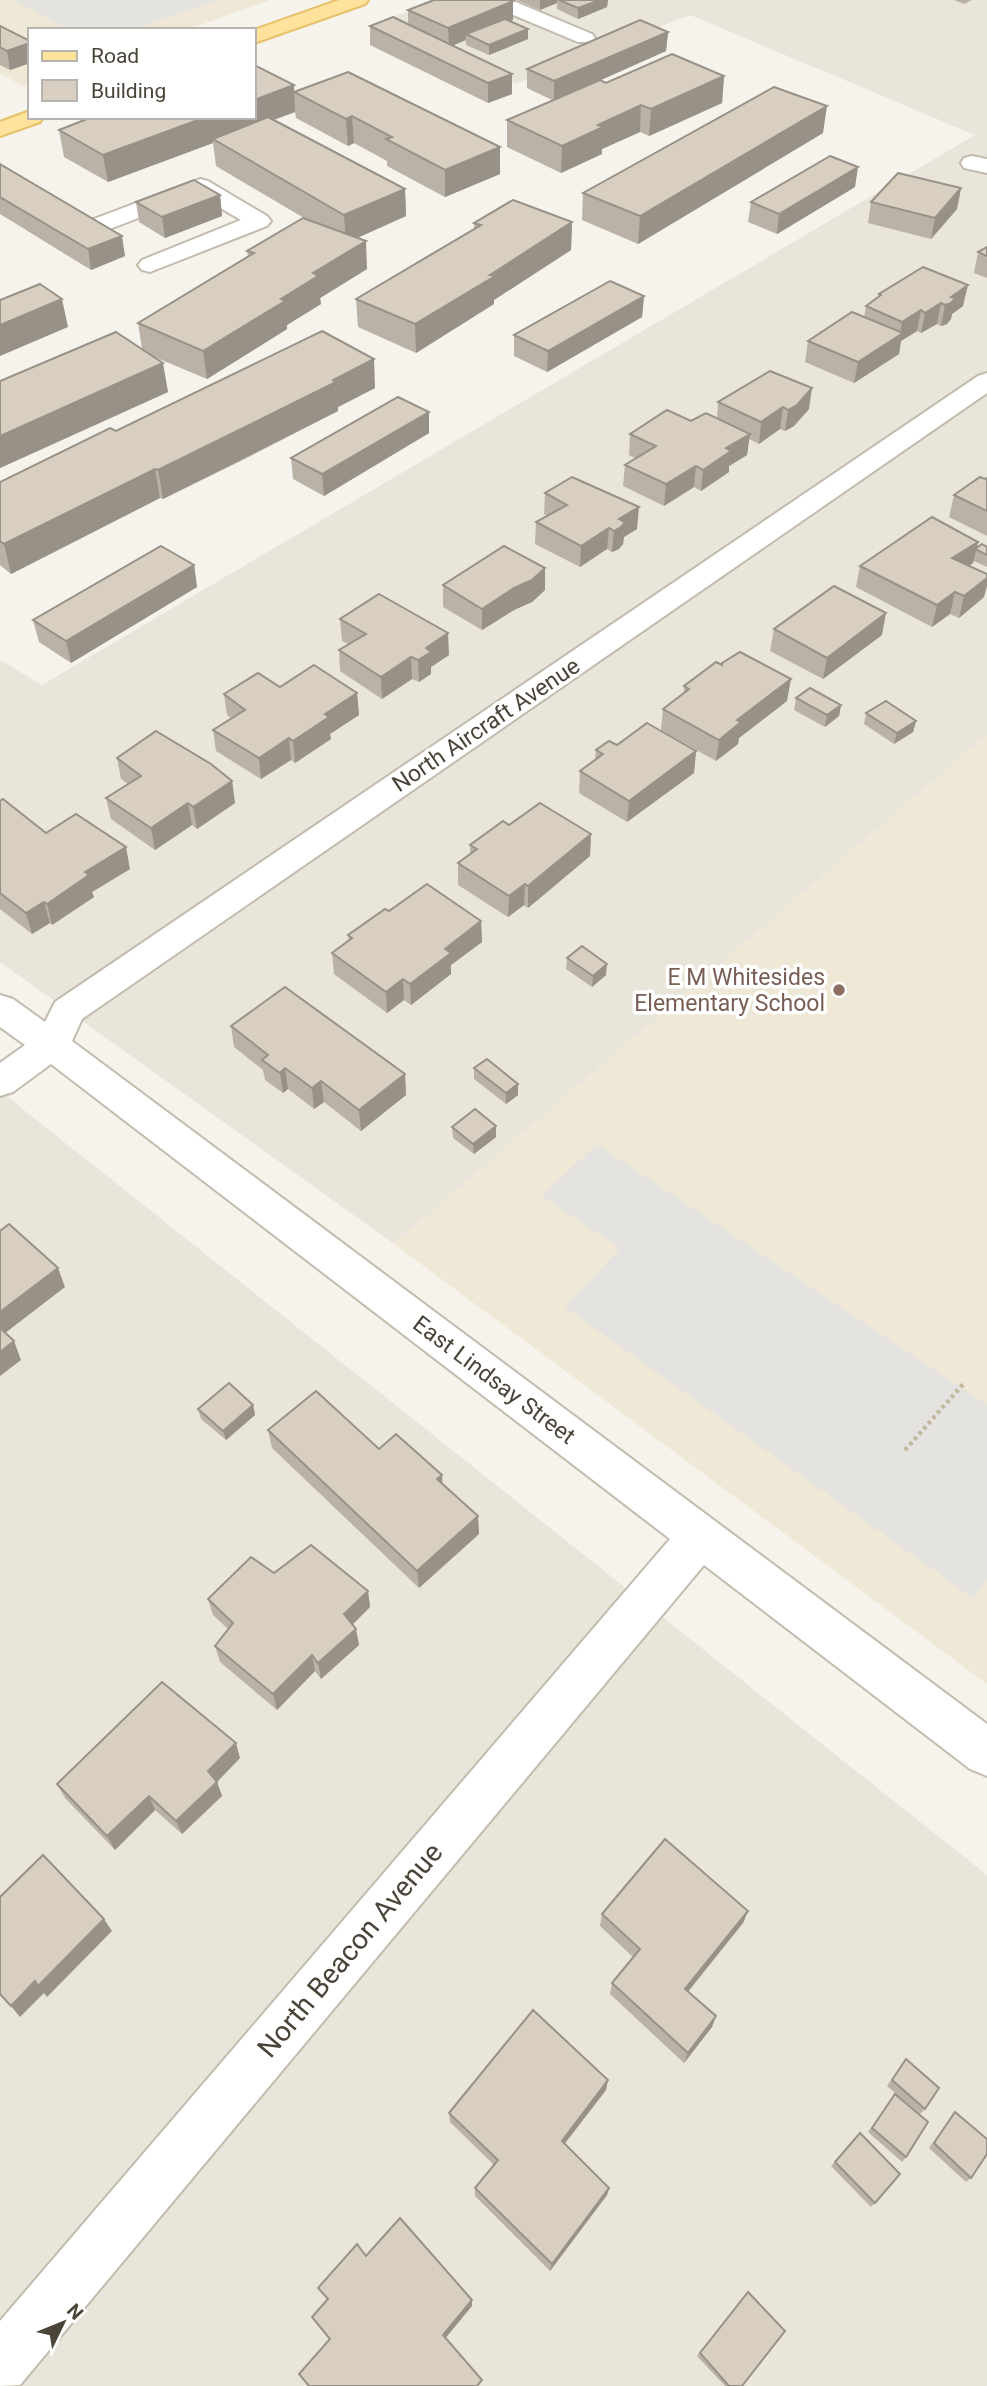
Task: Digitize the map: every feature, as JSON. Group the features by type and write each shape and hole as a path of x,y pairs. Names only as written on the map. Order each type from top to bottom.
{"main road":[{"path":"256,36 358,0"},
{"path":"0,129 28,118"}],"street":[{"path":"494,0 585,38"},
{"path":"99,225 200,186 259,221 150,265"},
{"name":"North Aircraft Avenue","path":"0,1082 52,1045 68,1011 987,381"},
{"name":"East Lindsay Street","path":"0,1008 987,1753"},
{"name":"North Beacon Avenue","path":"0,2365 700,1536"}],"path":[{"path":"905,1450 965,1382"}],"shaded area":[{"path":"0,0 270,0 192,28 28,28 28,86 24,87 0,73"},
{"path":"14,0 219,0 137,28 65,28"},
{"path":"438,0 987,0 987,735 394,1244 0,962 0,660 42,685 975,135 690,15 515,84 382,21"},
{"name":"E M Whitesides Elementary School","path":"987,735 987,1684 394,1244"},
{"path":"0,1091 987,1875 987,2386 0,2386"},
{"path":"597,1144 987,1405 987,1579 973,1598 565,1307 620,1248 541,1196"}],"building":[{"path":"434,0 513,1 448,28 408,10"},
{"path":"559,0 600,0 578,8"},
{"path":"393,17 512,74 488,83 370,26"},
{"path":"505,19 528,29 489,45 466,34"},
{"path":"640,20 668,32 554,81 527,69"},
{"path":"0,26 28,40 28,44 7,51 0,47"},
{"path":"672,54 724,76 651,109 641,105 562,146 507,120 600,80 606,83"},
{"path":"256,66 294,85 256,99"},
{"path":"348,72 500,147 445,170 386,139 392,137 352,116 346,119 294,92"},
{"path":"774,87 827,106 640,216 583,193"},
{"path":"268,117 405,189 344,215 213,139"},
{"path":"87,119 201,119 103,155 59,130"},
{"path":"830,156 858,167 779,214 751,202"},
{"path":"0,164 122,236 88,249 0,197"},
{"path":"898,173 961,188 935,218 871,202"},
{"path":"194,180 220,195 162,217 136,202"},
{"path":"513,200 572,222 490,275 495,276 415,324 356,299 481,225 474,223"},
{"path":"303,218 366,241 313,273 318,276 281,299 285,301 203,351 138,323 254,253 247,251"},
{"path":"987,247 987,256 978,252"},
{"path":"923,267 968,285 951,297 955,298 951,303 941,303 925,313 921,310 902,322 866,306 881,295 879,294"},
{"path":"610,281 644,296 548,351 514,335"},
{"path":"40,284 62,299 0,325 0,300"},
{"path":"852,312 903,333 858,362 808,341"},
{"path":"322,331 374,359 333,380 336,382 158,470 155,469 4,544 0,541 0,482 110,428 116,431"},
{"path":"116,332 163,363 0,436 0,381"},
{"path":"770,371 812,388 797,405 788,410 783,407 761,422 718,402"},
{"path":"398,397 429,412 322,474 291,458"},
{"path":"667,410 691,421 706,413 750,434 726,448 731,451 703,470 696,466 666,484 625,465 656,446 630,434"},
{"path":"572,477 639,507 619,519 625,522 621,527 614,531 609,528 581,546 536,522 567,505 545,493"},
{"path":"980,477 987,478 987,511 954,495"},
{"path":"932,517 978,542 952,558 987,574 987,578 964,596 955,592 937,605 860,566"},
{"path":"982,544 987,547 987,555 975,549"},
{"path":"161,546 194,565 66,641 33,620"},
{"path":"504,546 545,568 532,580 514,588 482,609 443,585"},
{"path":"834,586 886,613 827,658 774,629"},
{"path":"379,594 448,633 426,648 431,652 418,660 411,657 381,677 339,650 366,634 340,619"},
{"path":"740,652 791,679 737,720 741,722 719,740 663,709 689,689 684,686 716,662 722,665"},
{"path":"314,665 357,693 325,714 329,717 293,741 289,738 259,758 213,730 245,710 224,694 258,673 280,687"},
{"path":"810,688 841,705 827,715 796,698"},
{"path":"886,701 916,721 897,733 866,713"},
{"path":"647,723 696,751 629,801 580,771 603,754 596,750 609,741 617,745"},
{"path":"156,731 211,764 232,781 193,807 188,803 151,828 106,798 141,776 117,758"},
{"path":"3,799 46,833 76,814 126,847 85,872 89,875 47,904 44,902 26,913 0,893 0,801"},
{"path":"540,803 591,834 528,886 525,884 509,896 458,863 477,849 470,845 503,821 509,825"},
{"path":"427,884 481,921 445,949 451,953 410,984 403,979 386,992 332,953 352,938 348,935"},
{"path":"582,946 607,964 593,976 567,958"},
{"path":"285,987 405,1074 359,1110 321,1081 312,1088 285,1068 280,1073 262,1060 268,1055 231,1026"},
{"path":"487,1059 518,1084 506,1093 474,1068"},
{"path":"475,1109 496,1126 473,1144 452,1127"},
{"path":"9,1224 58,1268 0,1312 0,1231"},
{"path":"0,1328 14,1341 0,1352"},
{"path":"229,1383 253,1405 223,1431 198,1409"},
{"path":"316,1391 379,1449 396,1434 442,1475 437,1479 478,1516 417,1571 268,1430"},
{"path":"311,1545 368,1591 344,1614 356,1629 318,1663 312,1655 273,1694 215,1646 233,1623 208,1599 251,1557 274,1573"},
{"path":"162,1682 236,1743 208,1771 217,1782 176,1821 149,1796 107,1836 57,1784"},
{"path":"665,1839 748,1911 685,1989 716,2016 688,2053 612,1983 640,1949 602,1914"},
{"path":"43,1855 104,1919 38,1986 35,1981 11,2006 0,1994 0,1897"},
{"path":"533,2010 608,2080 562,2141 609,2188 552,2264 475,2188 498,2160 449,2113"},
{"path":"906,2059 939,2088 925,2109 892,2080"},
{"path":"895,2094 928,2122 906,2157 872,2128"},
{"path":"955,2112 987,2139 987,2154 971,2178 934,2143"},
{"path":"860,2133 900,2174 875,2203 835,2162"},
{"path":"400,2218 472,2300 443,2335 482,2380 477,2386 309,2386 299,2374 330,2339 312,2317 328,2299 318,2288 357,2244 366,2256"},
{"path":"748,2292 785,2331 742,2386 729,2386 700,2353"}],"place":[{"name":"E M Whitesides Elementary School","path":"839,990"}]}
